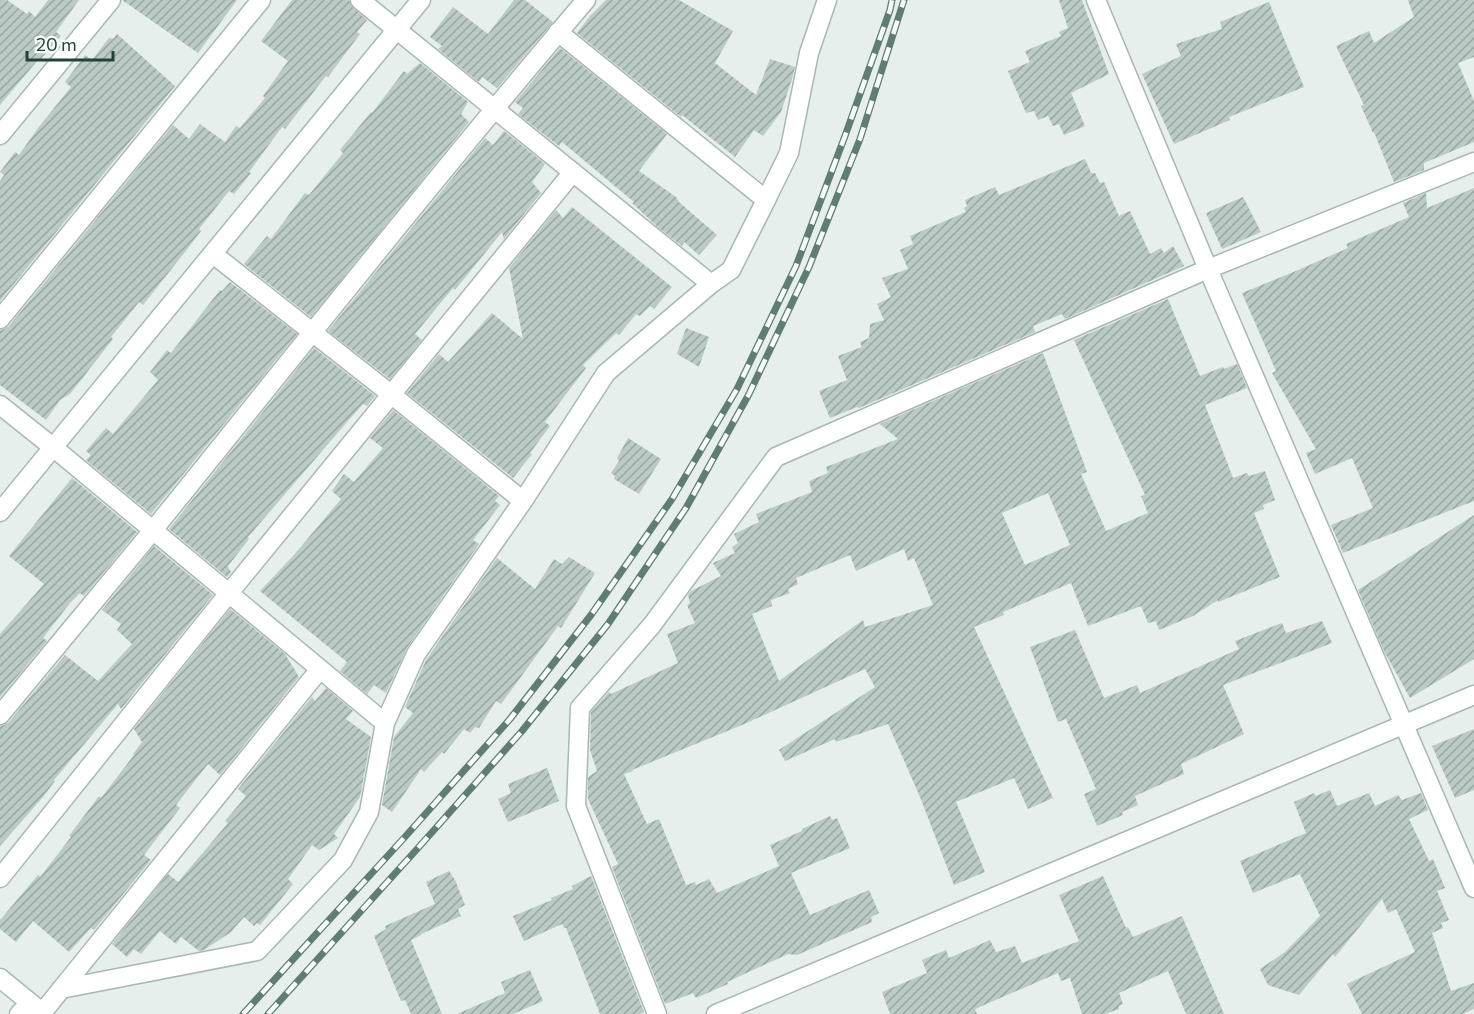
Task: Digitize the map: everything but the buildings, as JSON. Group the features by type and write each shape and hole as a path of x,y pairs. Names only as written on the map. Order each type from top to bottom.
{"street":[{"path":"0,135 111,0"},
{"path":"0,320 261,0"},
{"path":"360,0 711,284"},
{"path":"0,512 420,0"},
{"path":"0,715 153,530 494,108 586,0"},
{"path":"61,988 258,951 343,860 369,812 385,723 416,654 523,501 606,373 711,284 731,270 789,153 809,53 827,0"},
{"path":"1096,0 1208,269 1474,888"},
{"path":"558,32 766,200"},
{"path":"657,1014 576,806 580,708 652,625 776,457 1208,269 1474,162"},
{"path":"0,878 573,172"},
{"path":"213,254 392,394 523,501"},
{"path":"0,405 385,723"},
{"path":"0,978 34,1011 61,988 320,669"},
{"path":"716,1014 1474,694"}],"railway":[{"path":"243,1014 510,719 591,615 672,499 737,389 796,266 845,136 892,0"},
{"path":"268,1014 522,731 608,624 686,508 749,394 809,267 860,139 904,0"}]}
